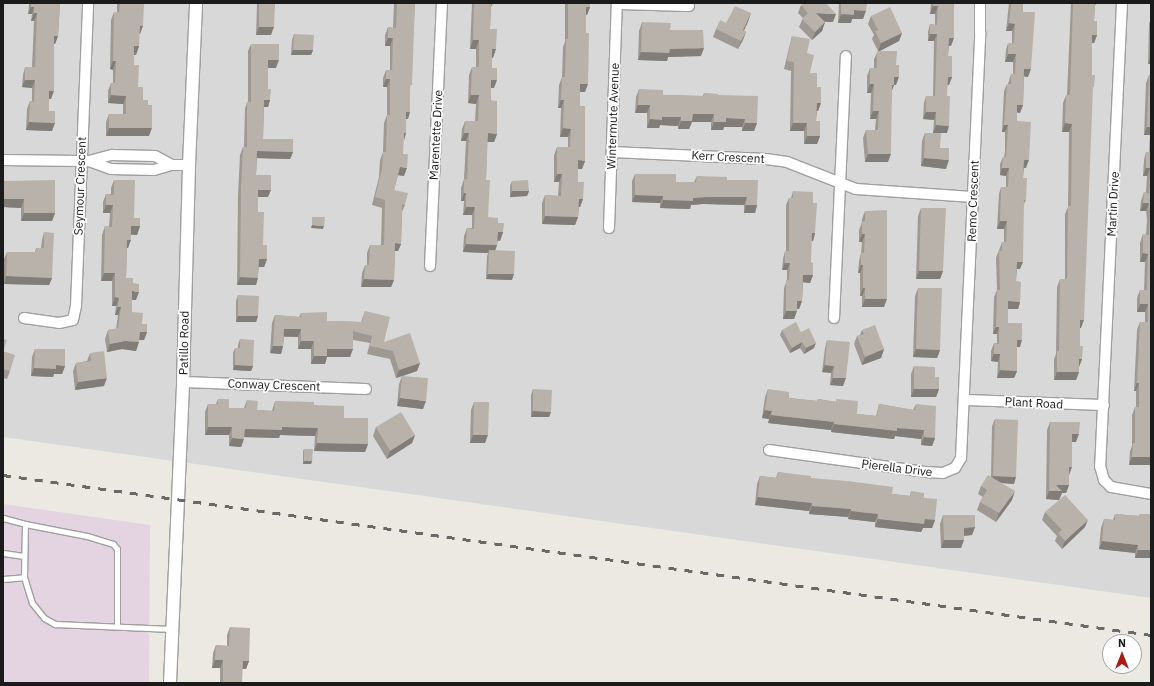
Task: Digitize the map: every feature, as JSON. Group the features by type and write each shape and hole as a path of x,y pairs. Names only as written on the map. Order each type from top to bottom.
{"street":[{"name":"Seymour Crescent","path":"24,318 59,323 73,320 76,306 85,161 88,3"},
{"name":"Patillo Road","path":"170,683 183,382 189,165 196,3"},
{"name":"Marentette Drive","path":"430,266 442,3"},
{"name":"Remo Crescent","path":"965,400 980,3"},
{"name":"Martin Drive","path":"1104,405 1122,3"},
{"path":"617,4 689,6"},
{"name":"Wintermute Avenue","path":"609,228 617,4"},
{"path":"834,318 846,56"},
{"name":"Kerr Crescent","path":"612,152 766,158 787,162 840,184"},
{"path":"3,160 85,161 112,155 155,156 172,165"},
{"path":"85,161 111,169 154,170 172,165 189,165"},
{"path":"840,184 856,190 874,192 973,197"},
{"name":"Conway Crescent","path":"183,382 366,389"},
{"name":"Plant Road","path":"965,400 1104,405"},
{"name":"Pierella Drive","path":"768,450 926,472 943,473 955,468 961,458 965,400"},
{"path":"1104,405 1100,466 1104,480 1111,487 1151,494"}],"lane":[{"path":"3,518 25,524 87,536 113,544 117,549 116,626"},
{"path":"25,524 24,577 32,603 44,618 55,624 172,629"},
{"path":"3,553 24,556"},
{"path":"3,579 24,577"}],"shaded area":[{"path":"3,3 1151,3 1151,598 3,437"},
{"path":"3,504 150,525 149,683 3,683"}],"building":[{"path":"31,3 60,3 58,36 54,36 54,91 49,91 49,111 55,111 55,123 29,122 30,101 34,102 35,80 25,80 25,67 35,67 37,13 34,13 34,7 31,7"},
{"path":"120,3 144,3 143,26 140,26 139,46 134,46 134,65 139,65 138,87 143,87 143,100 148,100 148,105 152,105 152,128 109,128 109,114 126,114 126,96 111,95 111,83 115,83 116,61 113,61 114,12 119,12"},
{"path":"259,3 275,3 274,27 259,27"},
{"path":"397,3 415,3 412,85 410,85 410,112 406,112 406,133 404,133 403,154 408,154 407,168 400,167 394,190 408,193 405,205 402,204 401,244 395,243 394,280 364,279 365,265 369,265 370,245 384,245 385,200 375,197 382,169 383,152 386,152 387,115 390,115 390,79 386,79 386,70 392,70 393,38 388,38 388,27 396,28"},
{"path":"474,3 491,3 490,29 497,29 496,49 492,49 492,68 497,68 497,80 491,80 491,100 497,101 497,134 488,133 486,180 490,180 488,217 498,218 498,223 504,223 503,232 498,232 497,245 466,244 467,228 474,229 475,207 466,207 466,193 464,193 464,179 467,180 469,133 464,133 465,121 478,121 479,95 471,95 472,67 479,67 479,40 473,40"},
{"path":"568,3 590,3 590,7 586,7 586,33 589,33 588,84 580,84 580,106 585,106 585,161 578,160 578,182 584,182 583,199 579,199 578,217 545,216 545,195 561,196 562,174 557,174 557,147 570,147 571,129 563,128 564,100 561,100 562,77 565,77 566,39 568,39"},
{"path":"803,3 826,3 836,14 816,13 825,22 815,32 802,19 808,13 801,5"},
{"path":"841,3 867,3 866,11 854,10 854,15 841,14"},
{"path":"933,3 954,3 954,38 949,38 948,56 952,56 952,77 948,77 947,96 950,96 949,126 936,125 936,112 926,112 926,96 935,96 937,34 930,34 930,24 937,25 938,6 933,6"},
{"path":"1011,3 1023,3 1023,12 1035,12 1031,69 1024,69 1023,105 1017,105 1017,121 1031,122 1029,160 1024,160 1023,178 1027,178 1026,200 1024,200 1023,262 1017,262 1016,281 1021,282 1020,302 1008,301 1008,323 1022,323 1022,340 1017,340 1017,371 1000,370 1000,354 994,354 994,343 999,344 999,327 996,327 997,290 1000,290 999,251 1002,251 1002,242 1006,242 1007,221 1000,221 1001,187 1008,187 1009,168 1002,168 1003,157 1006,157 1007,144 1008,125 1004,125 1007,84 1011,84 1011,74 1015,74 1016,54 1008,54 1008,43 1014,43 1015,24 1009,23"},
{"path":"1073,3 1095,3 1094,21 1097,21 1097,35 1092,35 1092,75 1095,75 1093,87 1084,320 1080,320 1080,346 1083,346 1082,359 1079,359 1079,372 1057,372 1057,351 1059,351 1060,279 1067,279 1068,206 1071,206 1072,124 1065,123 1066,95 1070,95"},
{"path":"735,6 751,13 743,30 746,32 741,41 716,29 720,20 726,23"},
{"path":"890,7 902,33 881,43 875,31 878,30 871,16"},
{"path":"642,22 671,23 670,30 703,30 704,48 670,49 669,53 641,52"},
{"path":"294,34 314,35 313,50 293,50"},
{"path":"792,36 810,39 807,53 814,55 810,73 817,73 817,87 821,87 821,103 817,103 816,121 820,121 820,136 807,136 807,123 793,123 794,62 787,61"},
{"path":"251,44 279,44 279,60 268,60 268,89 271,89 270,100 264,100 263,139 293,139 293,152 257,151 256,175 271,175 271,190 258,190 258,212 264,212 263,245 267,245 267,259 259,259 258,278 240,277 241,188 243,147 247,147 247,102 251,102"},
{"path":"877,51 897,51 896,65 899,65 899,77 894,77 894,85 892,85 891,154 868,154 866,130 878,130 879,111 873,111 874,84 870,84 870,68 877,68"},
{"path":"1149,75 1151,75 1151,127 1147,127"},
{"path":"639,89 663,90 663,95 704,96 704,93 718,95 758,96 757,123 745,123 745,119 726,118 726,122 714,122 714,114 693,114 692,121 681,121 681,117 662,117 662,120 650,119 650,105 638,105"},
{"path":"925,133 941,133 940,148 949,148 949,160 924,158"},
{"path":"1146,152 1151,152 1151,457 1132,457 1133,443 1135,443 1135,407 1139,407 1139,383 1137,383 1140,322 1148,322 1148,304 1140,304 1140,290 1147,290 1148,254 1143,253 1143,234 1149,235 1150,212 1149,203 1143,203 1144,192 1149,193 1150,168 1146,168"},
{"path":"635,174 676,174 676,182 696,182 697,176 727,177 727,180 758,180 757,205 746,205 747,197 706,197 693,198 693,201 663,200 663,196 635,195"},
{"path":"55,180 55,213 24,213 24,199 3,199 3,181"},
{"path":"114,180 135,180 134,218 140,218 140,226 131,226 131,240 127,240 126,278 133,278 133,283 139,284 139,292 132,291 132,312 143,313 142,324 147,324 147,332 140,332 139,342 125,341 110,344 108,330 118,328 121,307 118,307 119,298 115,297 115,273 104,273 105,226 112,227 113,205 106,205 106,194 114,195"},
{"path":"528,180 529,191 512,191 512,181"},
{"path":"793,191 813,192 813,203 817,203 815,233 812,233 811,262 813,263 813,275 803,275 802,301 797,301 797,311 786,311 786,280 789,280 790,263 785,263 785,251 789,251 789,198 793,198"},
{"path":"921,208 946,208 943,271 919,271"},
{"path":"887,210 887,299 865,299 865,288 863,288 863,265 861,265 861,253 864,253 865,234 862,234 862,222 865,221 865,211"},
{"path":"312,217 325,217 324,226 312,225"},
{"path":"44,232 54,233 52,278 6,276 7,252 36,252 36,248 44,248"},
{"path":"489,250 515,251 514,274 488,274"},
{"path":"918,288 942,288 940,350 916,349"},
{"path":"238,295 259,296 258,316 238,316"},
{"path":"365,311 390,317 384,342 410,333 420,363 399,370 393,351 370,346 372,336 353,331 353,349 327,349 327,356 314,356 314,341 301,341 301,329 284,329 283,346 273,346 275,315 301,317 301,313 327,312 327,321 362,322"},
{"path":"796,322 801,332 809,328 816,343 806,348 802,342 792,348 782,330"},
{"path":"875,325 884,349 865,357 857,336 864,334 862,330"},
{"path":"3,339 7,340 3,351"},
{"path":"240,339 254,340 253,366 235,365 235,348 240,348"},
{"path":"827,340 850,342 846,378 833,378 834,366 825,365"},
{"path":"35,349 65,349 65,366 56,365 56,369 34,368"},
{"path":"3,351 15,355 10,371 3,369"},
{"path":"104,351 107,378 78,382 76,363 91,361 90,353"},
{"path":"914,366 935,367 935,377 939,377 939,389 914,389"},
{"path":"402,376 428,378 426,401 400,398"},
{"path":"533,389 552,390 551,412 533,411"},
{"path":"768,389 789,392 789,398 818,401 818,399 836,402 836,399 858,401 857,414 877,416 879,404 915,410 916,404 936,406 935,438 924,437 924,430 897,428 897,431 771,415 772,411 765,410"},
{"path":"218,399 229,399 229,408 246,408 247,400 258,401 257,410 274,411 275,401 314,402 314,405 344,406 344,418 368,418 368,444 317,443 318,428 282,427 282,430 245,429 244,439 232,438 232,427 208,427 208,404 218,404"},
{"path":"474,402 489,402 488,435 473,435"},
{"path":"401,412 415,435 390,451 376,427"},
{"path":"995,419 1018,420 1016,477 993,476"},
{"path":"1050,422 1080,422 1079,434 1072,434 1072,467 1069,467 1069,485 1056,485 1062,491 1049,491"},
{"path":"304,449 313,449 312,461 304,461"},
{"path":"778,472 811,476 811,478 893,487 892,494 911,496 911,491 924,493 924,498 937,499 935,520 925,519 924,524 878,519 878,514 851,511 851,509 812,506 812,503 758,497 760,476 777,478"},
{"path":"988,475 1015,491 999,513 980,502 987,490 981,486"},
{"path":"1065,495 1088,520 1065,541 1058,533 1062,530 1045,512"},
{"path":"1115,514 1140,516 1140,514 1151,514 1151,550 1138,550 1138,545 1102,541 1104,519 1115,520"},
{"path":"943,515 975,515 975,527 964,528 964,540 944,540"},
{"path":"230,627 250,628 249,661 243,661 242,683 223,683 223,660 215,660 216,645 229,646"}],"railway":[{"path":"3,475 1151,635"}]}
